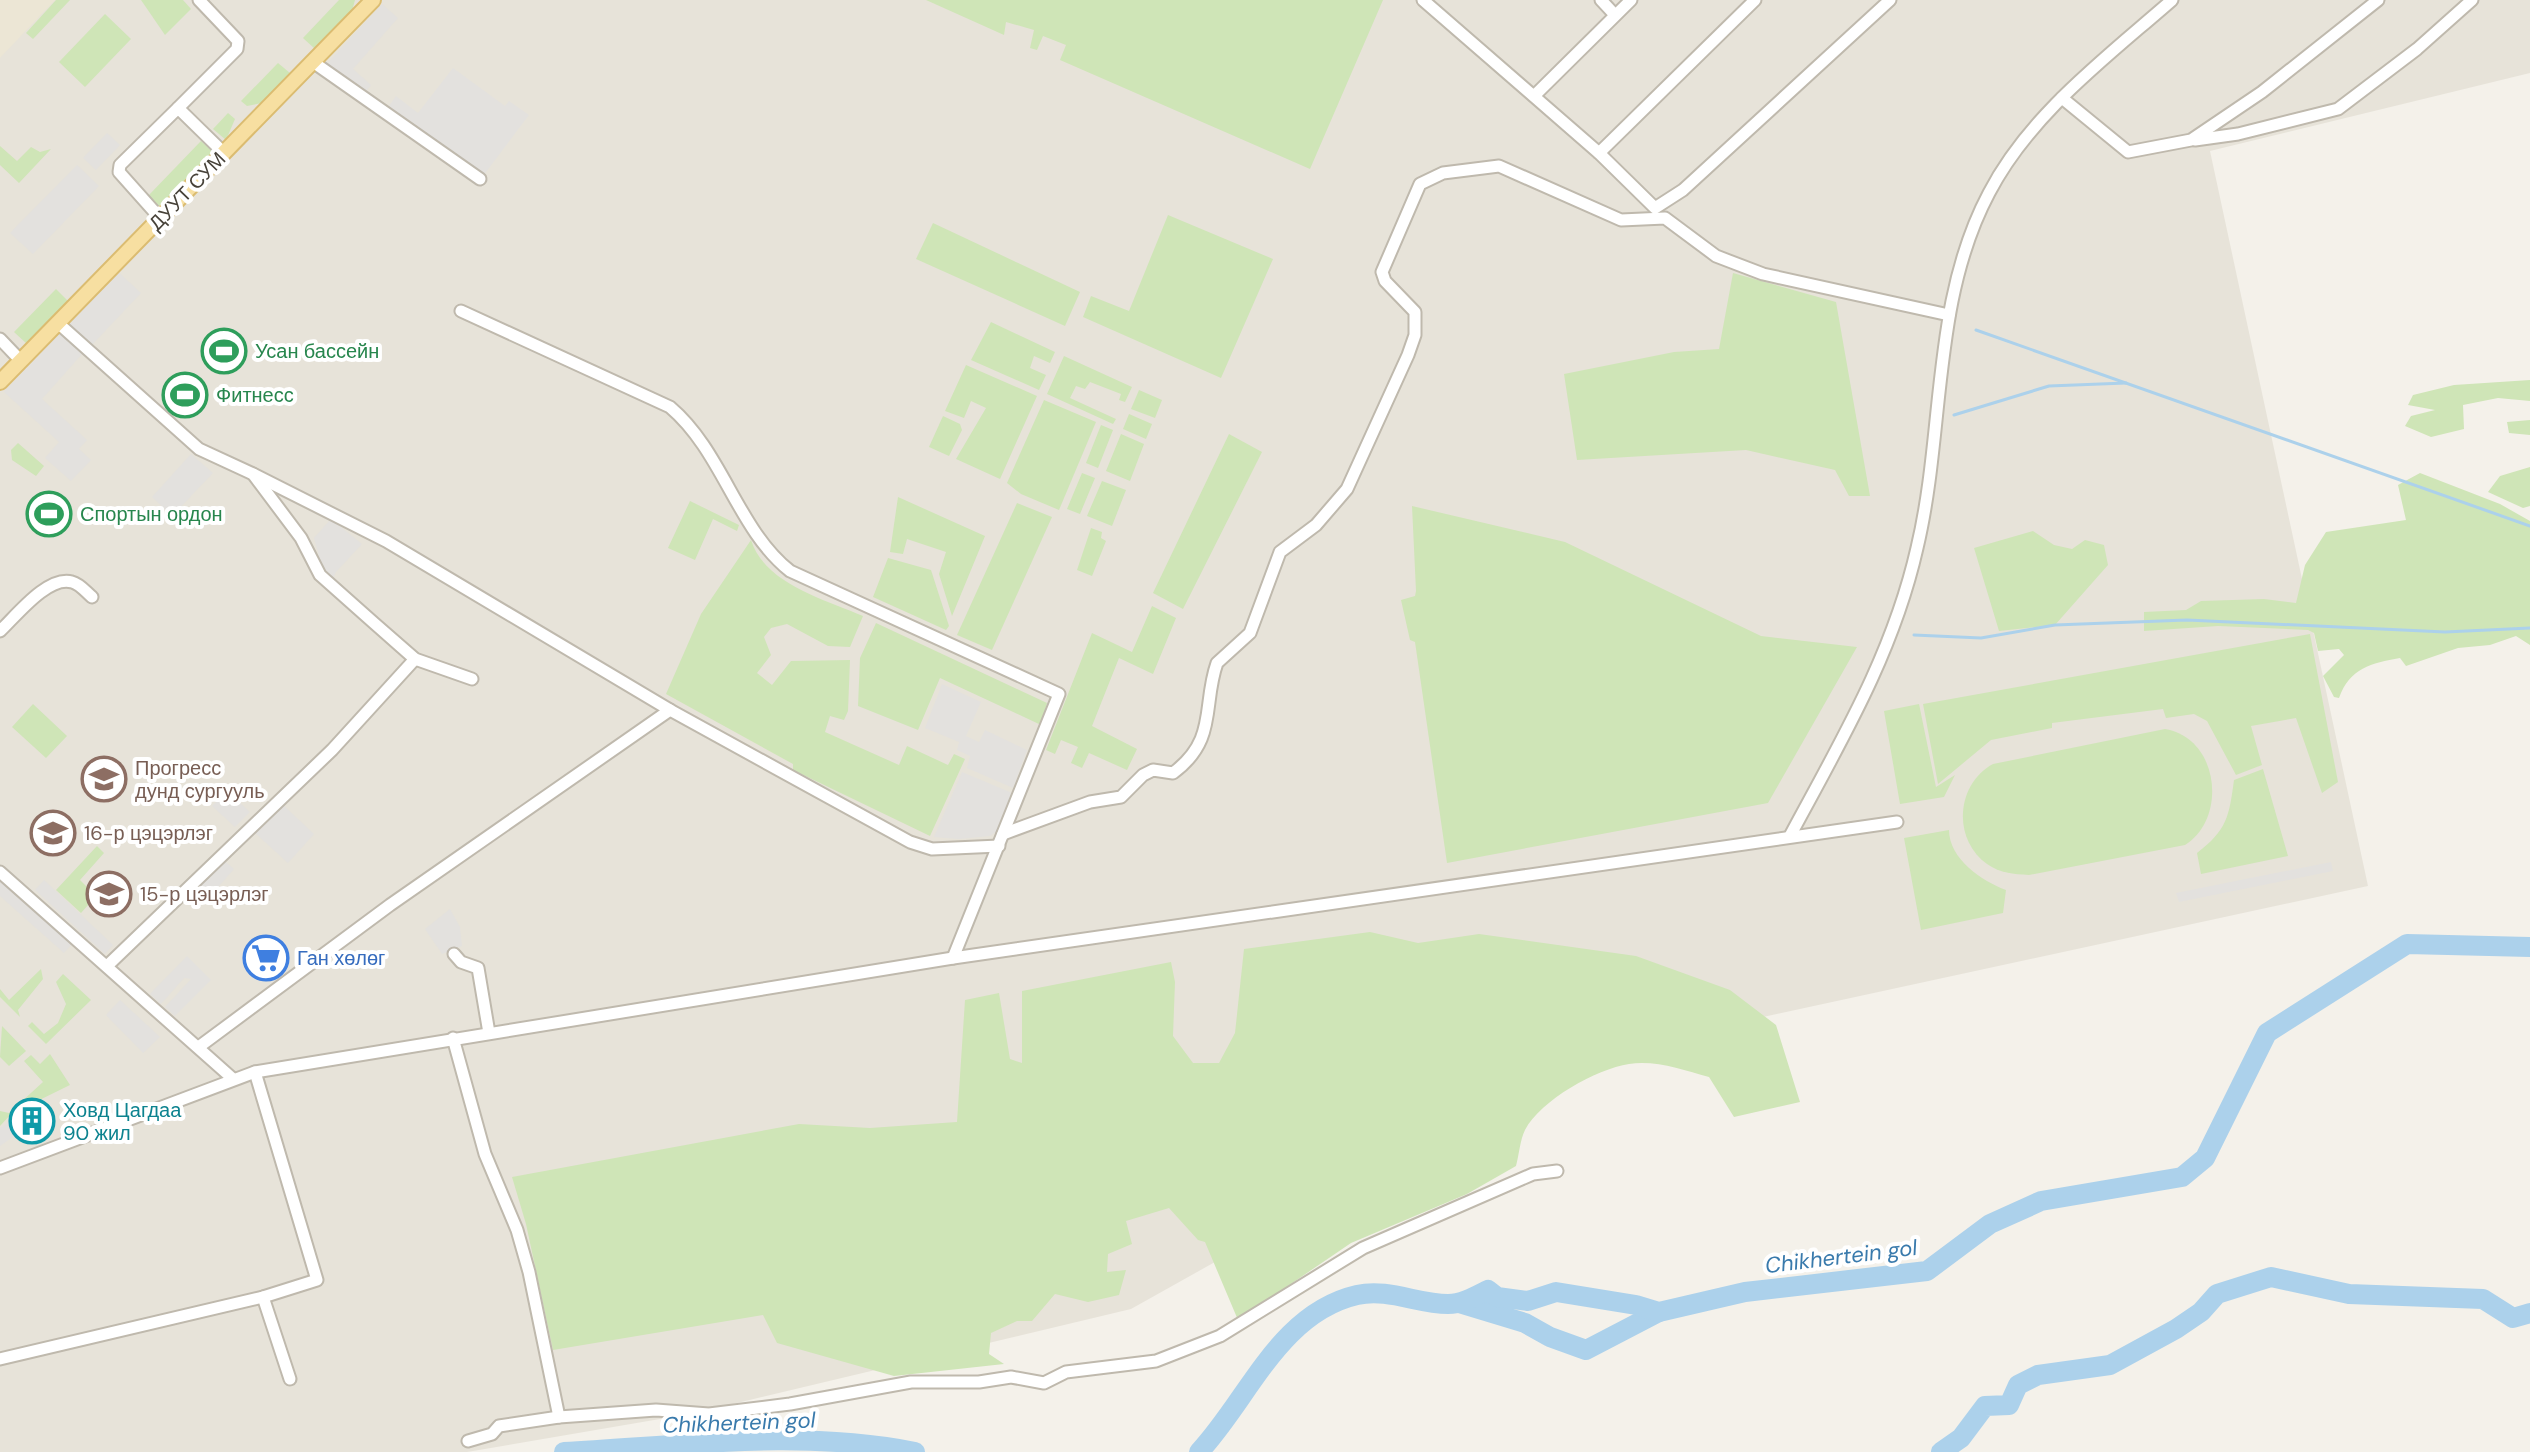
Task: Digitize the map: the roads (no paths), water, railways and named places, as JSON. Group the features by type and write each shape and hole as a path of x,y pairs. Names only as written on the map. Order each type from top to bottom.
{"main road":[{"name":"ДУУТ СУМ","path":"0,382 371,0"}],"street":[{"path":"160,218 118,169 237,49 238,41 199,0"},
{"path":"1423,0 1599,153 1665,218 1716,256 1763,274 1949,315"},
{"path":"1601,0 1615,15"},
{"path":"1534,96 1631,0"},
{"path":"1599,153 1755,0"},
{"path":"1655,208 1683,190 1890,0"},
{"path":"1790,836 1854,717 1898,623 1928,491 1949,315 1972,234 1989,192 2019,148 2062,98 2172,0"},
{"path":"2191,140 2262,92 2378,0"},
{"path":"2062,98 2128,152 2238,134 2338,109 2417,49 2472,0"},
{"path":"313,62 480,179"},
{"path":"178,108 224,153"},
{"path":"58,323 199,449 386,541 670,710 910,842 932,849 1001,840 1090,802 1121,797 1143,775 1153,770 1173,773 1199,744 1210,716 1217,663 1250,633 1280,552 1332,510 1347,489 1408,355 1415,335 1415,312 1385,281 1382,272 1420,184 1443,173 1499,166 1621,220 1665,218"},
{"path":"461,311 670,407 690,424 710,450 758,535 774,558 790,571 1059,694 953,958"},
{"path":"0,339 21,361"},
{"path":"253,474 301,538 320,575 415,659 472,679"},
{"path":"0,631 47,589 62,580 76,582 92,597"},
{"path":"107,966 332,750 415,659"},
{"path":"200,1046 390,905 670,710"},
{"path":"0,1168 188,1098 232,1078 255,1072 953,958 1897,822"},
{"path":"0,872 200,1046 232,1078"},
{"path":"454,954 461,962 478,968 489,1033"},
{"path":"453,1038 485,1154 517,1230 529,1272 559,1417"},
{"path":"0,1359 263,1297 317,1280 255,1072"},
{"path":"468,1441 492,1434 499,1426 530,1424 559,1417 656,1410 709,1414 911,1382 979,1382 1011,1377 1044,1383 1066,1372 1156,1361 1220,1336 1363,1248 1533,1174 1557,1171"},
{"path":"263,1297 290,1379"}],"waterway":[{"path":"1976,330 2530,526"},
{"path":"1954,415 2049,386 2126,383"},
{"path":"1914,635 1981,638 2055,625 2187,620 2445,632 2530,628"},
{"name":"Chikhertein gol","path":"1199,1452 1286,1339 1306,1320 1330,1305 1357,1295 1380,1293 1448,1304 1464,1301 1488,1290 1497,1297 1528,1301 1556,1292 1636,1305 1659,1312 1745,1292 1927,1271 1990,1224 2041,1201 2182,1177 2205,1158 2267,1033 2407,944 2530,947"},
{"path":"1941,1452 1961,1438 1985,1406 2009,1405 2018,1385 2038,1375 2110,1365 2176,1329 2201,1312 2217,1294 2271,1277 2349,1294 2483,1299 2513,1318 2530,1313"},
{"path":"1459,1303 1525,1323 1550,1337 1586,1350 1659,1312"},
{"name":"Chikhertein gol","path":"564,1452 784,1440 872,1445 915,1452"}],"place":[{"name":"Усан бассейн","path":"224,351"},
{"name":"Фитнесс","path":"185,395"},
{"name":"Спортын ордон","path":"49,514"},
{"name":"Прогресс дунд сургууль","path":"104,779"},
{"name":"16-р цэцэрлэг","path":"53,833"},
{"name":"15-р цэцэрлэг","path":"109,894"},
{"name":"Ган хөлөг","path":"266,958"},
{"name":"Ховд Цагдаа 90 жил","path":"32,1121"}]}
